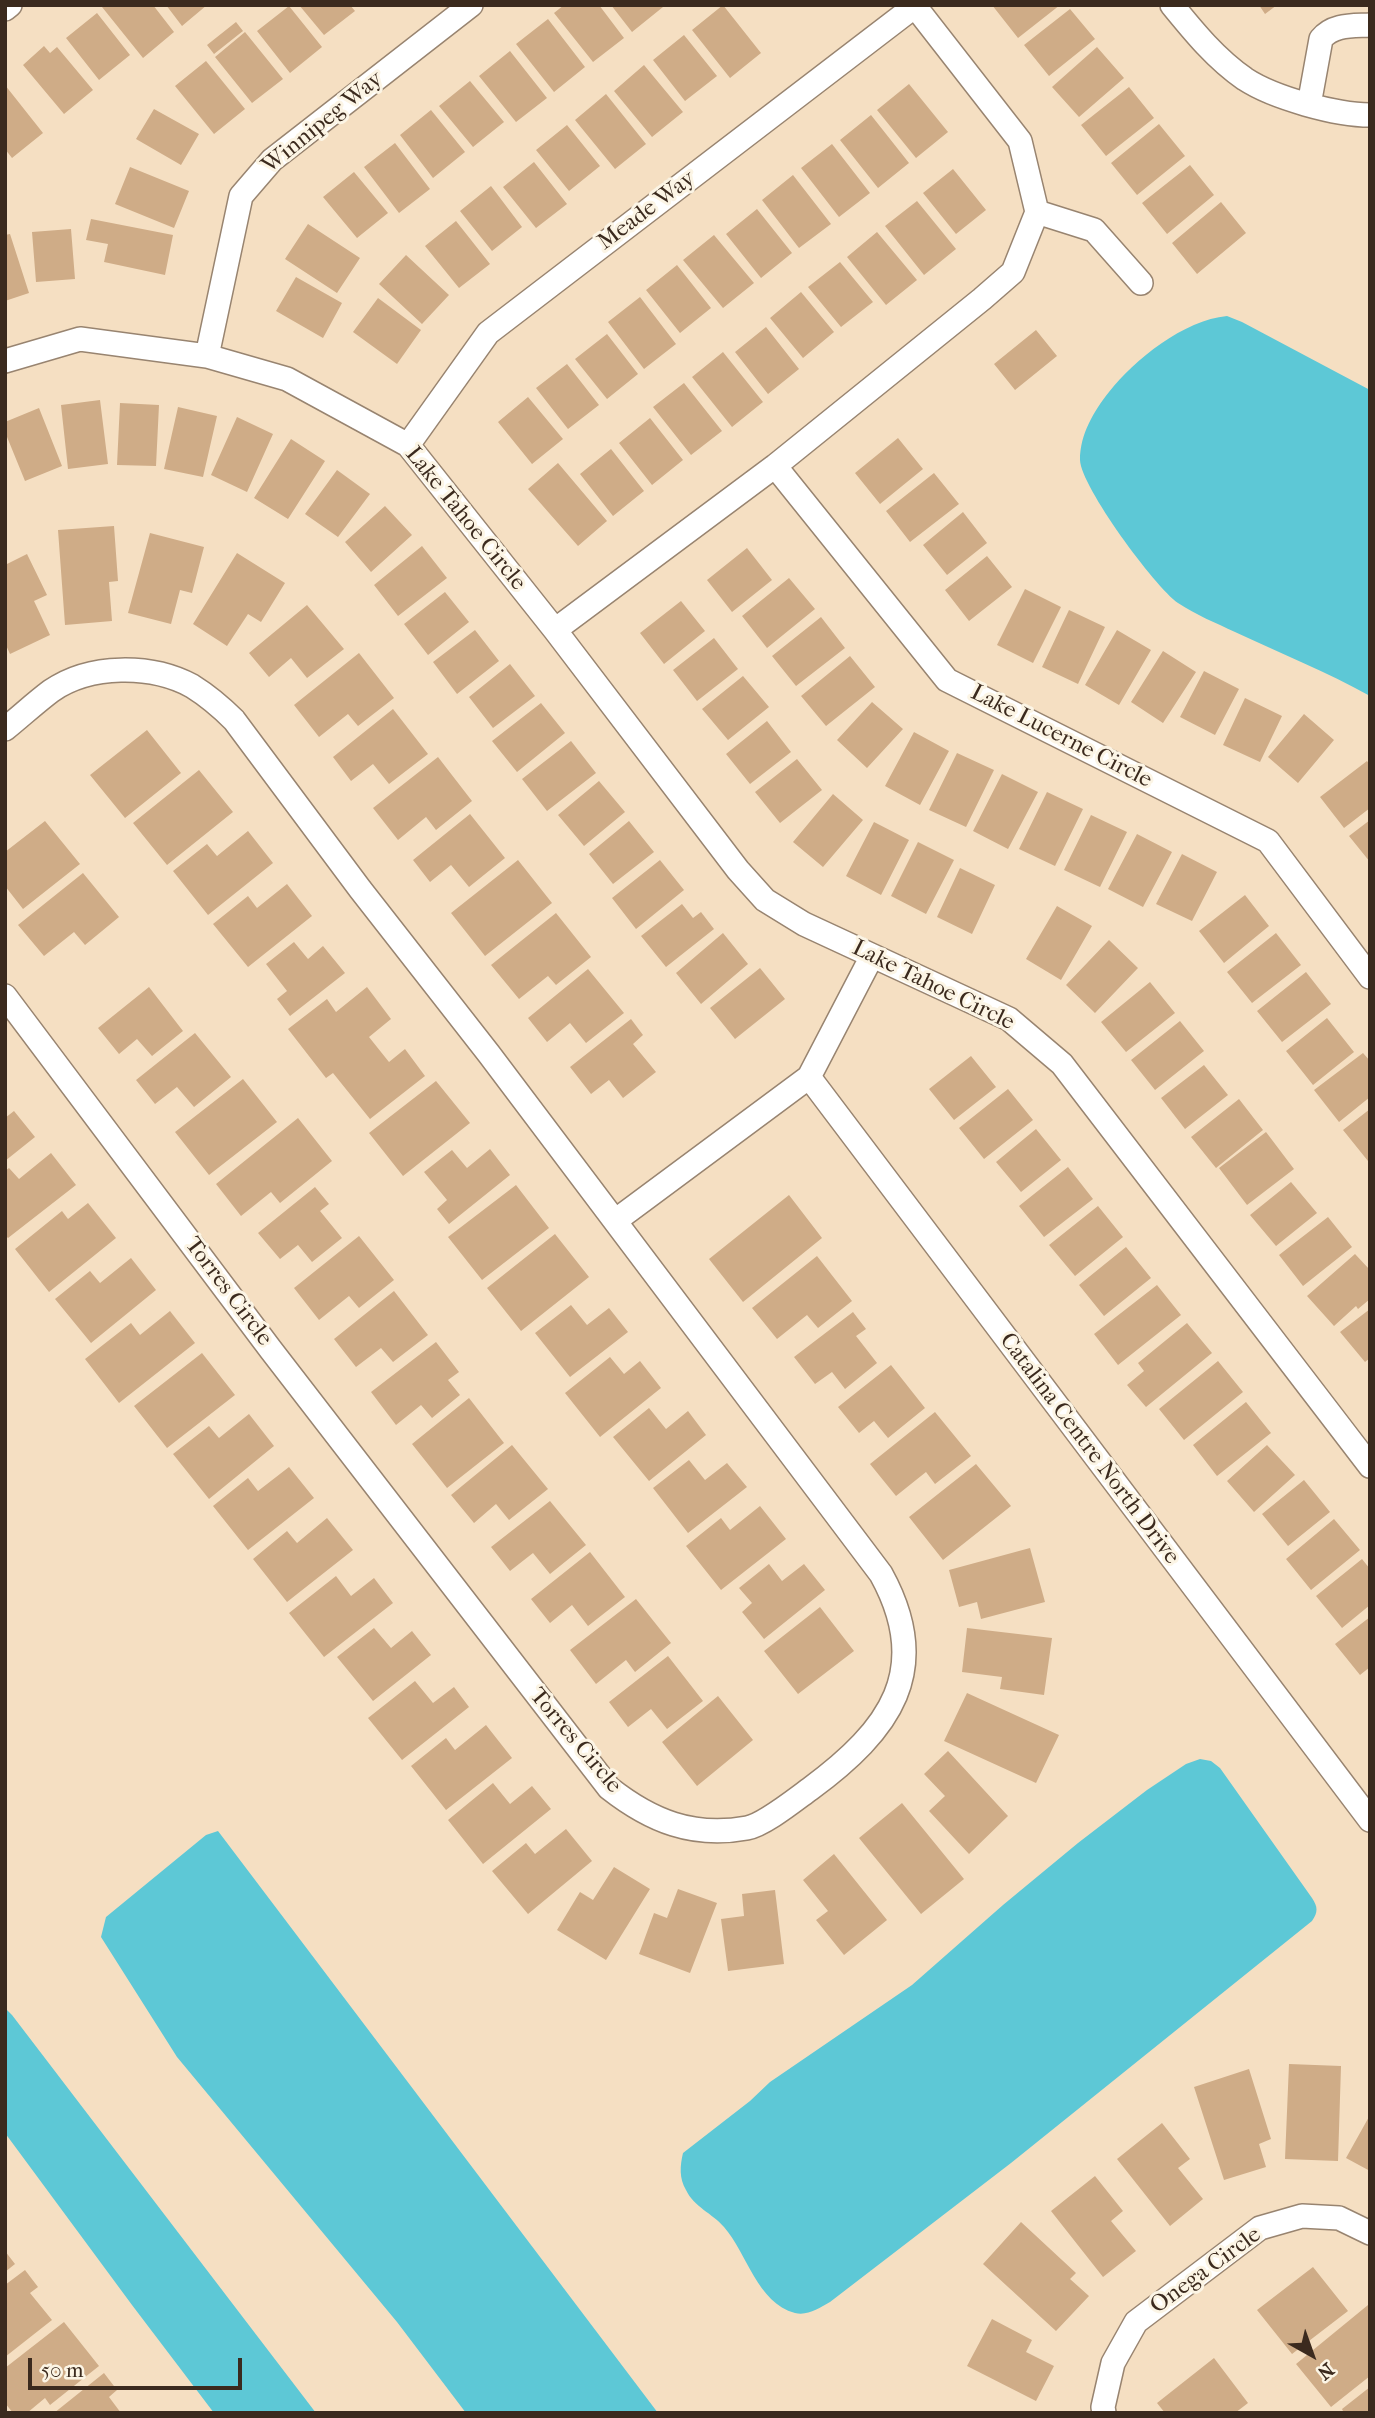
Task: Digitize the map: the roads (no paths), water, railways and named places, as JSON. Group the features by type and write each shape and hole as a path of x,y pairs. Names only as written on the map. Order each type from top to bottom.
{"street":[{"path":"5,9 10,5"},
{"name":"Winnipeg Way","path":"207,356 241,196 272,160 471,5"},
{"path":"1172,5 1220,59 1247,80 1325,111 1370,116"},
{"path":"555,630 775,466 1013,272 1037,212 1020,141 915,6"},
{"name":"Meade Way","path":"408,445 488,333 915,6"},
{"path":"1309,105 1321,39 1335,28 1370,24"},
{"path":"1037,212 1094,230 1140,283"},
{"name":"Lake Tahoe Circle","path":"5,361 80,339 207,356 287,379 408,445 555,630 738,870 765,900 804,924 1009,1018 1062,1064 1370,1466"},
{"name":"Lake Lucerne Circle","path":"775,466 947,680 1268,841 1370,977"},
{"name":"Torres Circle","path":"5,729 53,690 79,678 107,671 135,670 163,675 189,685 214,700 234,720 881,1574 894,1597 902,1623 905,1650 893,1703 879,1727 827,1777 790,1804 751,1827 720,1831 661,1821 633,1807 609,1788 280,1361 5,996"},
{"path":"615,1221 808,1077 872,956"},
{"name":"Catalina Centre North Drive","path":"808,1077 1370,1820"},
{"name":"Onega Circle","path":"1104,2413 1113,2363 1136,2322 1260,2228 1302,2216 1339,2218 1370,2233"}],"water":[{"path":"1227,316 1370,390 1370,696 1206,619 1178,603 1153,578 1121,536 1092,491 1084,473 1080,460 1085,432 1098,407 1119,380 1146,355 1177,333 1211,319"},
{"path":"1200,1759 1211,1761 1220,1768 1312,1898 1316,1910 1312,1921 1011,2163 830,2302 804,2313 782,2308 762,2288 724,2227 689,2196 681,2176 683,2153 770,2082 912,1985 1003,1905 1147,1790 1186,1764"},
{"path":"218,1831 658,2413 466,2413 397,2322 177,2057 101,1937 106,1917 206,1835"},
{"path":"5,2008 316,2413 214,2413 5,2133"}]}
